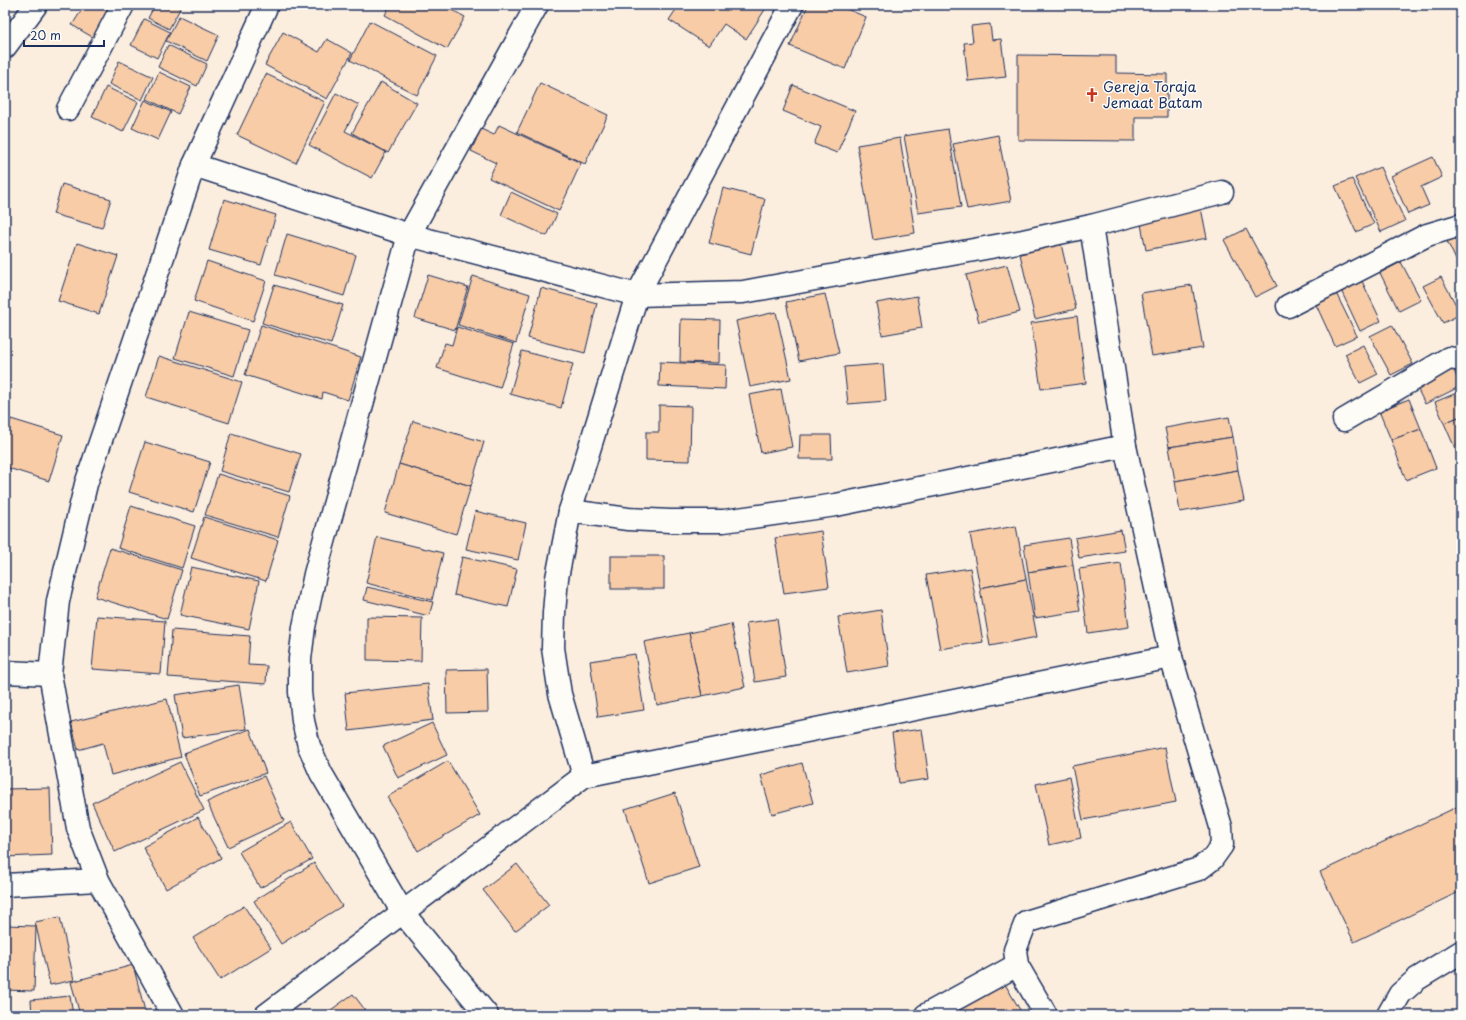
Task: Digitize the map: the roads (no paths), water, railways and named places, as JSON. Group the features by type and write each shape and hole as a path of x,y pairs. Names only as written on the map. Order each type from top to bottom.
{"street":[{"path":"5,47 36,5"},
{"path":"68,109 123,5"},
{"path":"173,1015 98,880 78,828 50,674 58,601 86,484 194,165 267,5"},
{"path":"487,1015 403,913 321,773 309,746 303,721 300,692 300,659 303,634 315,574 409,235 536,5"},
{"path":"584,776 560,694 553,648 557,578 570,512 637,296 792,5"},
{"path":"194,165 409,235 637,296 742,292 1023,241 1091,226 1222,192"},
{"path":"1288,306 1427,235 1461,225"},
{"path":"1046,1015 1017,966 1015,950 1026,922 1200,869 1212,859 1222,845 1221,827 1171,657 1125,446 1091,226"},
{"path":"1344,420 1449,358 1461,360"},
{"path":"570,512 663,521 724,521 836,505 1125,446"},
{"path":"266,1015 584,776 1171,657"},
{"path":"5,672 50,674"},
{"path":"5,885 98,880"},
{"path":"1388,1015 1400,994 1417,979 1461,952"},
{"path":"926,1015 1017,966"}],"place":[{"name":"Gereja Toraja Jemaat Batam","path":"1092,95"}]}
